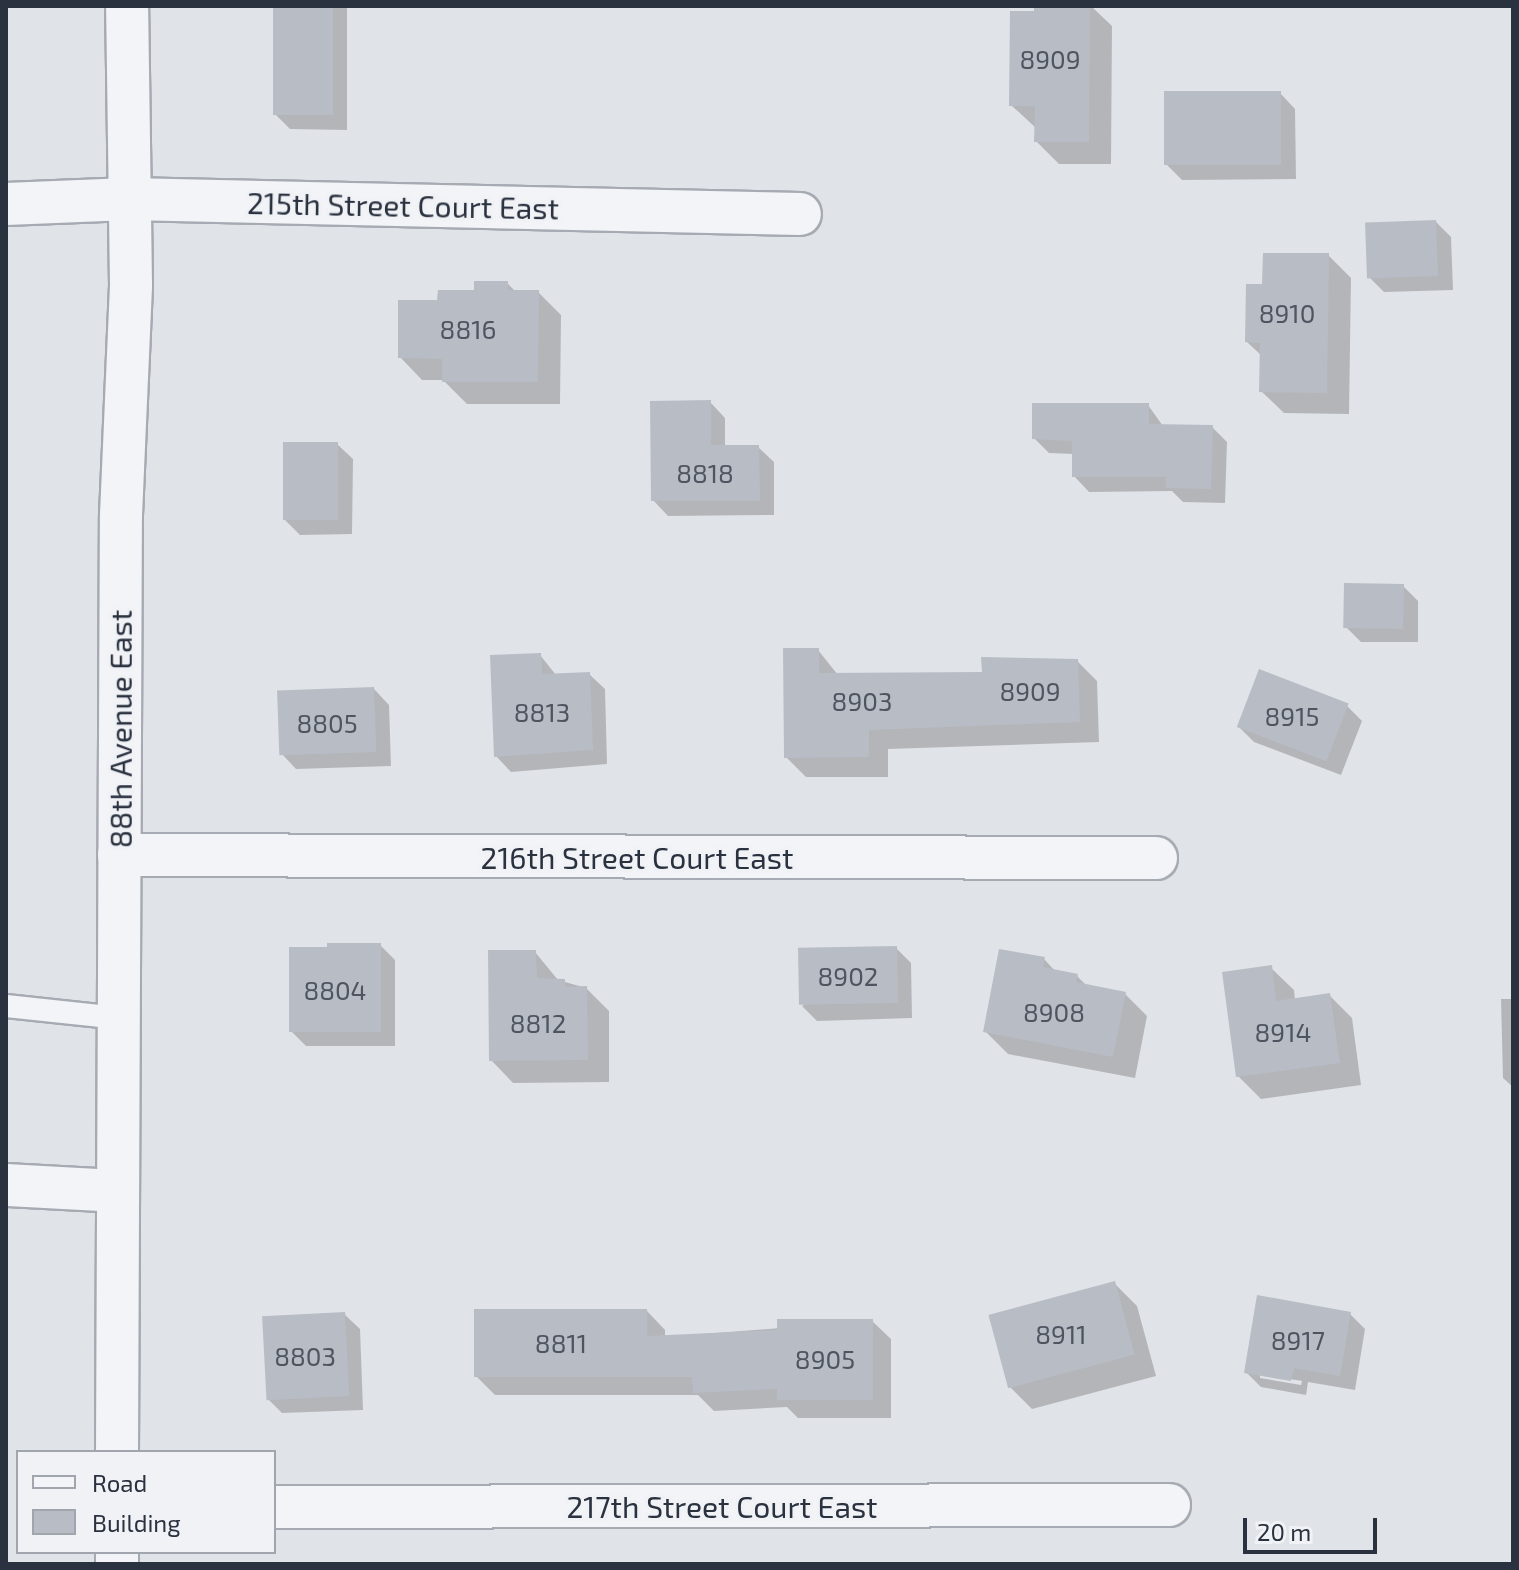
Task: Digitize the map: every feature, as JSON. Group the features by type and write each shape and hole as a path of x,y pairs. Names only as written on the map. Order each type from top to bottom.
{"street":[{"name":"88th Avenue East","path":"117,1450 119,855 129,199 127,6"},
{"name":"215th Street Court East","path":"6,204 129,199 800,214"},
{"name":"216th Street Court East","path":"119,855 1156,858"},
{"path":"6,1185 117,1191"},
{"name":"217th Street Court East","path":"276,1507 1169,1505"}],"lane":[{"path":"6,1006 118,1018"}],"building":[{"path":"273,6 333,6 333,115 273,115"},
{"path":"1034,6 1090,6 1089,142 1034,142 1035,106 1009,106 1010,11 1034,11"},
{"path":"1164,91 1281,91 1281,165 1164,165"},
{"path":"1436,220 1438,276 1367,278 1365,222"},
{"path":"1263,253 1329,253 1327,393 1259,392 1260,343 1245,342 1246,284 1262,284"},
{"path":"474,281 508,281 508,290 539,290 538,382 442,382 442,359 398,358 398,300 437,300 438,290 474,290"},
{"path":"711,400 711,445 759,445 760,501 651,501 650,401"},
{"path":"1032,403 1149,403 1149,424 1213,425 1211,489 1166,488 1166,477 1072,477 1072,441 1032,439"},
{"path":"283,442 338,442 338,520 283,520"},
{"path":"1344,583 1404,584 1403,629 1343,628"},
{"path":"783,648 819,648 819,673 982,672 981,657 1078,659 1080,722 869,730 869,757 784,758"},
{"path":"541,653 542,674 590,672 593,750 494,757 490,655"},
{"path":"1259,669 1349,703 1326,761 1237,727"},
{"path":"374,687 376,752 279,755 277,690"},
{"path":"327,943 381,943 381,1032 289,1032 289,947 327,947"},
{"path":"897,946 898,1003 799,1005 798,948"},
{"path":"999,949 1045,957 1043,967 1078,974 1076,982 1126,992 1113,1057 983,1032"},
{"path":"488,950 536,950 537,978 565,979 565,987 587,986 588,1060 489,1061"},
{"path":"1272,965 1276,1001 1330,993 1340,1063 1236,1077 1222,972"},
{"path":"1115,1281 1135,1354 1008,1388 988,1315"},
{"path":"1257,1295 1351,1312 1340,1376 1294,1368 1291,1381 1244,1373"},
{"path":"474,1309 647,1309 647,1336 777,1330 777,1319 873,1319 873,1400 777,1400 777,1389 693,1393 692,1377 474,1377"},
{"path":"345,1312 349,1396 267,1400 262,1316"}]}
